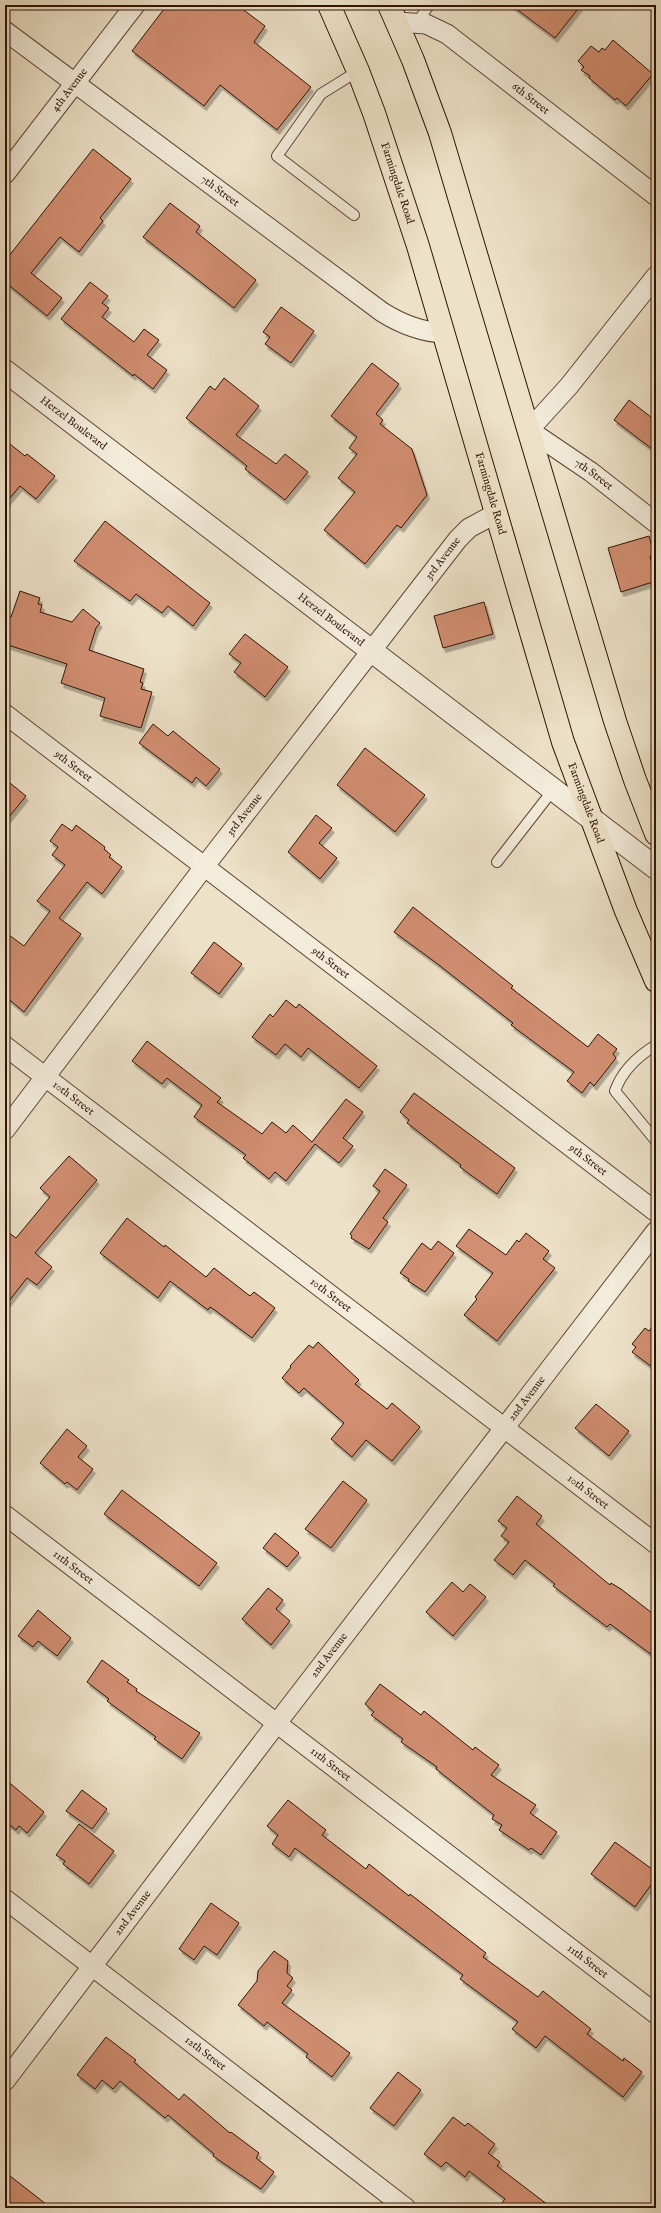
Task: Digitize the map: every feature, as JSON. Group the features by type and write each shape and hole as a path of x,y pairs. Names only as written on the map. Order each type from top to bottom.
{"main road":[{"name":"Farmingdale Road","path":"329,5 358,71 398,183 444,333 563,742 626,911 656,981"},
{"path":"401,17 440,133 615,721 635,780 656,834"}],"street":[{"name":"4th Avenue","path":"5,174 135,5"},
{"name":"6th Street","path":"401,17 430,26 447,34 656,196"},
{"name":"7th Street","path":"5,31 73,84 382,312 406,325 432,333 444,333"},
{"path":"529,430 569,386 656,276"},
{"name":"Herzel Boulevard","path":"5,371 656,868"},
{"name":"7th Street","path":"529,430 585,468 656,523"},
{"name":"3rd Avenue","path":"5,1130 204,866 370,650 463,534 479,521 497,513"},
{"name":"9th Street","path":"5,714 656,1212"},
{"name":"10th Street","path":"5,1046 656,1544"},
{"name":"2nd Avenue","path":"5,2081 277,1723 656,1231"},
{"name":"11th Street","path":"5,1515 656,2014"},
{"name":"12th Street","path":"5,1899 406,2208"}],"lane":[{"path":"401,17 429,5"},
{"path":"354,215 277,156 322,94 358,71"},
{"path":"497,862 553,790"},
{"path":"656,1045 642,1054 620,1078 616,1091 656,1141"}],"building":[{"path":"167,5 237,5 265,26 254,42 311,87 277,130 220,85 204,106 132,51"},
{"path":"511,5 581,5 555,38"},
{"path":"613,40 653,74 626,106 617,98 615,100 589,78 590,76 581,70 584,67 578,61 591,46 599,52 602,48 605,50"},
{"path":"93,149 131,179 100,218 103,221 79,252 60,237 31,273 62,298 47,316 5,282 5,261"},
{"path":"170,203 200,226 196,232 256,280 234,308 143,237"},
{"path":"90,282 108,296 102,303 109,308 102,317 134,342 144,329 159,340 147,355 167,370 153,389 134,374 133,376 61,319"},
{"path":"281,307 314,331 291,363 265,344 270,337 263,332"},
{"path":"372,363 399,384 376,414 383,420 380,424 412,449 427,495 401,528 397,525 365,564 324,530 355,492 338,478 357,454 349,448 357,437 331,416"},
{"path":"224,378 259,406 236,435 276,464 285,454 308,472 285,500 245,469 247,466 186,418 210,386 215,390"},
{"path":"629,400 656,421 656,452 614,420"},
{"path":"5,440 25,456 27,454 55,476 36,499 20,486 5,504"},
{"path":"105,521 210,603 193,626 168,606 162,613 136,594 130,601 74,561"},
{"path":"649,536 654,555 650,556 656,581 621,592 608,548"},
{"path":"20,591 40,598 38,604 42,605 40,612 72,622 83,609 100,623 96,628 89,650 144,669 140,682 143,683 141,689 152,692 141,728 100,716 105,698 61,683 67,664 5,644 5,615 11,617"},
{"path":"484,602 493,634 443,648 434,616"},
{"path":"245,634 288,667 265,697 234,672 241,663 229,654"},
{"path":"153,724 168,736 173,731 220,769 206,786 196,777 192,783 139,743"},
{"path":"365,748 425,795 395,832 337,785"},
{"path":"5,779 26,796 5,822"},
{"path":"316,815 332,828 319,843 337,858 320,879 288,852"},
{"path":"62,824 72,831 76,825 105,847 104,849 111,855 109,857 122,867 102,894 87,882 59,918 81,934 24,1012 5,996 5,932 24,946 50,911 37,901 65,865 52,855 58,847 50,841"},
{"path":"413,907 513,986 511,988 588,1047 598,1034 617,1049 613,1054 616,1058 594,1086 590,1082 582,1093 567,1081 574,1072 511,1025 513,1023 394,932"},
{"path":"214,942 242,964 219,994 191,973"},
{"path":"286,1000 296,1008 299,1004 377,1066 359,1088 308,1048 301,1057 285,1044 276,1055 252,1037 270,1014 273,1017"},
{"path":"147,1041 221,1098 217,1102 262,1134 272,1122 286,1133 293,1125 312,1142 346,1099 363,1112 343,1138 353,1146 339,1163 315,1144 286,1181 275,1172 269,1179 243,1158 246,1155 194,1117 202,1105 167,1078 162,1084 132,1061"},
{"path":"414,1093 515,1168 497,1194 460,1167 461,1165 407,1123 409,1120 400,1112"},
{"path":"69,1156 97,1180 35,1253 52,1267 37,1285 27,1278 5,1306 5,1230 16,1238 50,1197 40,1188"},
{"path":"385,1169 407,1185 383,1218 388,1222 369,1249 351,1238 352,1236 350,1234 380,1191 373,1186"},
{"path":"127,1218 206,1277 214,1268 250,1296 254,1292 275,1308 252,1338 210,1307 208,1310 170,1281 158,1298 100,1253"},
{"path":"469,1229 506,1255 517,1240 519,1242 526,1233 549,1251 543,1259 555,1268 497,1341 464,1315 477,1299 475,1297 493,1273 456,1246"},
{"path":"438,1241 454,1253 425,1292 408,1281 409,1279 400,1273 422,1243 431,1250"},
{"path":"656,1322 656,1370 632,1352 636,1347 632,1344 645,1328 649,1331"},
{"path":"318,1342 359,1380 355,1384 387,1409 392,1403 420,1427 392,1461 366,1440 352,1457 331,1439 344,1423 304,1388 299,1393 282,1378 291,1367 290,1366 309,1345 313,1348"},
{"path":"596,1404 629,1431 609,1456 575,1428"},
{"path":"67,1429 87,1446 78,1457 93,1469 77,1490 67,1482 65,1484 40,1463"},
{"path":"343,1481 367,1500 331,1548 305,1529"},
{"path":"122,1490 217,1563 199,1586 104,1514"},
{"path":"517,1496 542,1516 536,1524 610,1585 611,1583 621,1589 656,1616 656,1658 610,1624 607,1627 553,1586 555,1584 525,1560 513,1575 494,1560 509,1542 501,1536 507,1528 498,1521"},
{"path":"275,1533 299,1553 287,1567 263,1548"},
{"path":"452,1582 463,1592 470,1584 486,1597 453,1636 426,1612"},
{"path":"268,1588 283,1600 276,1609 290,1621 271,1645 242,1619"},
{"path":"38,1610 71,1638 57,1656 38,1641 33,1647 18,1636"},
{"path":"102,1660 129,1680 127,1682 137,1689 136,1691 200,1733 182,1759 154,1739 156,1737 107,1701 109,1699 87,1682"},
{"path":"380,1684 421,1715 424,1711 473,1750 475,1747 499,1765 491,1775 536,1805 530,1813 557,1832 541,1855 531,1848 529,1850 499,1830 502,1825 492,1819 494,1815 436,1769 437,1767 401,1742 403,1739 371,1715 374,1712 365,1704"},
{"path":"5,1779 44,1812 27,1833 19,1826 16,1830 5,1821"},
{"path":"82,1790 107,1809 92,1829 66,1811"},
{"path":"288,1800 326,1830 322,1835 366,1869 369,1864 409,1896 410,1894 486,1953 483,1957 538,1997 543,1991 591,2029 587,2034 623,2061 624,2058 642,2072 623,2097 545,2036 536,2048 512,2029 518,2022 460,1979 463,1975 295,1848 289,1857 272,1844 278,1835 267,1826"},
{"path":"79,1824 114,1851 89,1884 63,1864 65,1861 56,1855"},
{"path":"615,1842 656,1872 656,1878 635,1907 591,1874"},
{"path":"211,1903 239,1923 217,1955 204,1946 194,1960 179,1949"},
{"path":"274,1951 288,1961 287,1973 293,1978 287,1986 292,1990 282,2003 350,2053 332,2077 306,2057 308,2054 267,2022 264,2026 238,2005 257,1981 258,1971"},
{"path":"106,2037 136,2060 134,2062 179,2100 184,2094 230,2133 231,2132 259,2153 256,2158 274,2172 261,2189 213,2156 214,2154 168,2115 165,2118 120,2081 113,2089 102,2080 95,2089 77,2075"},
{"path":"398,2072 421,2090 394,2126 370,2108"},
{"path":"453,2117 465,2126 468,2123 495,2144 488,2153 500,2162 497,2166 552,2208 498,2208 505,2199 469,2171 465,2177 446,2162 441,2167 424,2154"},
{"path":"5,2172 51,2208 5,2208"}]}
